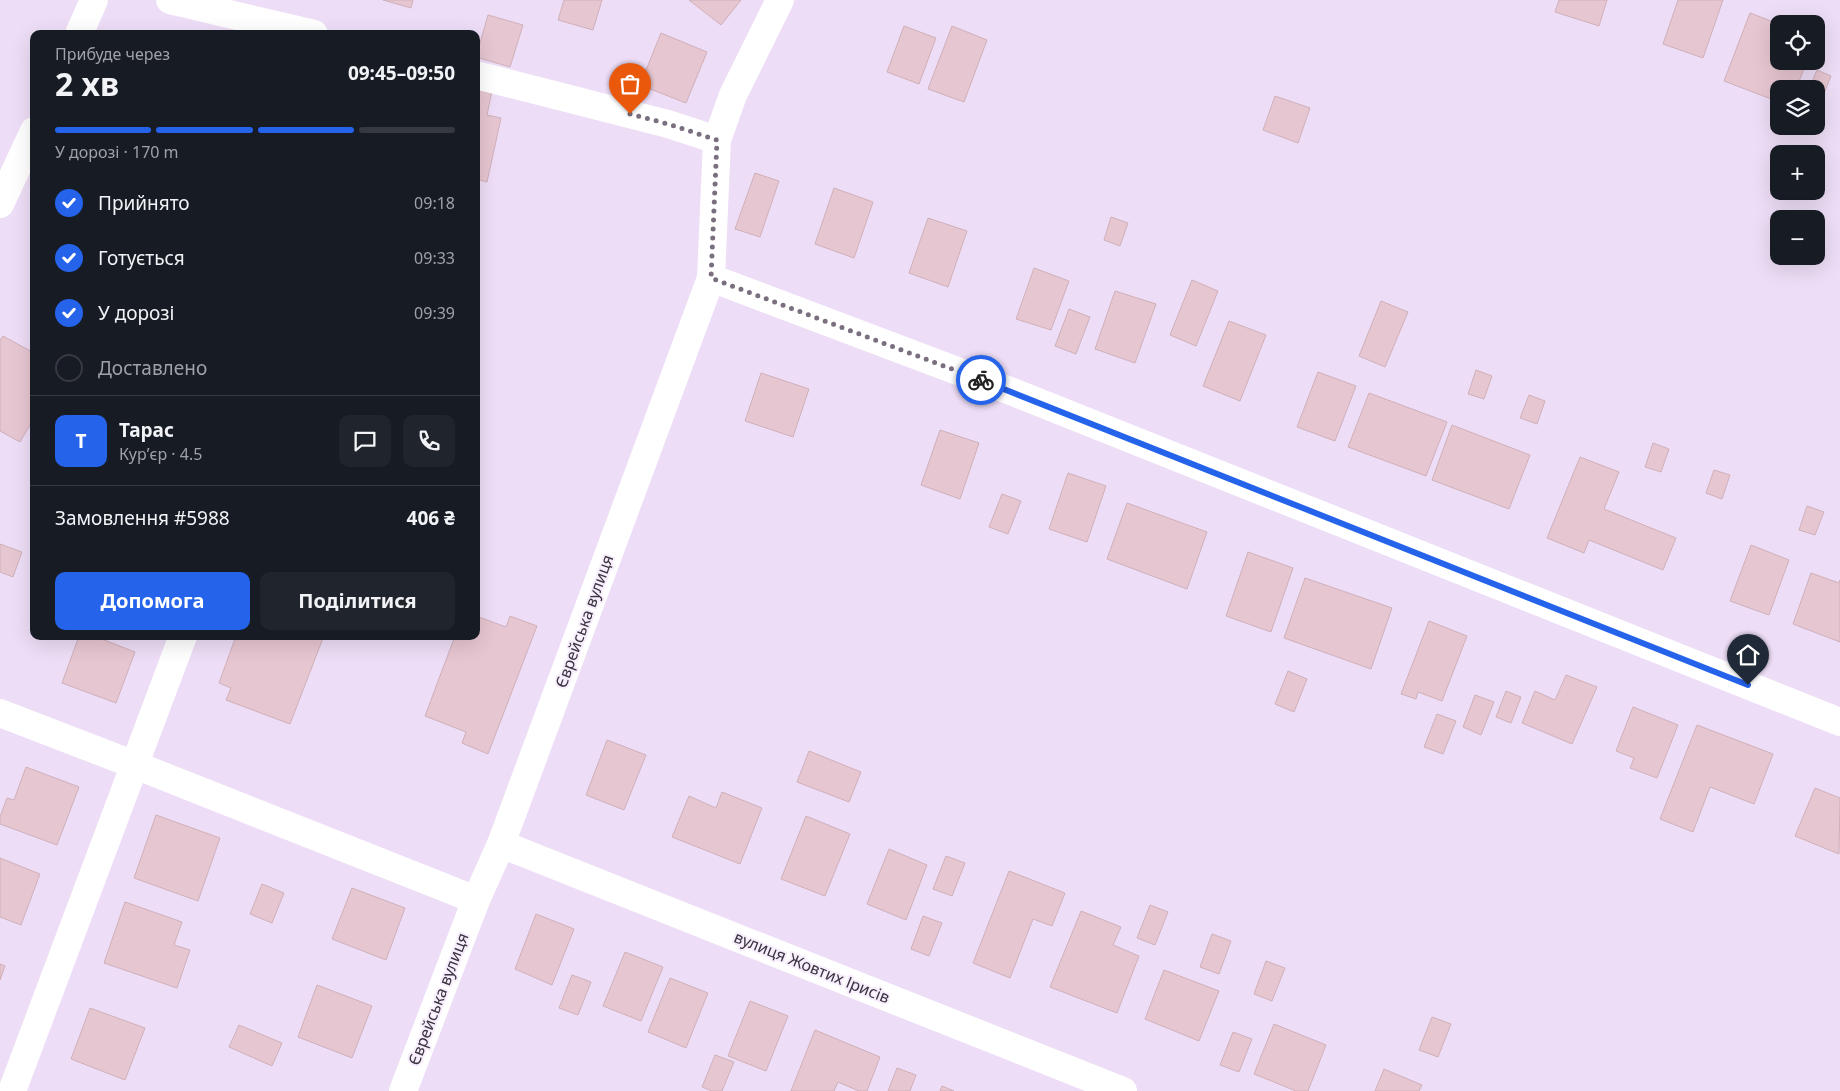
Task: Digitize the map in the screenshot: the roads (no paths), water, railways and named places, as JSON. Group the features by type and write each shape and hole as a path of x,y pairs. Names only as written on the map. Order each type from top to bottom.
{"street":[{"path":"81,30 94,0"},
{"path":"170,0 297,30"},
{"name":"Єврейська вулиця","path":"404,1091 476,900 501,844 711,278 717,140 733,95 780,0"},
{"path":"480,76 668,124 717,140"},
{"path":"0,204 30,140"},
{"path":"711,278 1022,395 1840,722"},
{"path":"12,1091 182,640"},
{"path":"0,714 135,765 476,900"},
{"name":"вулиця Жовтих Ірисів","path":"501,844 1123,1091"}]}
